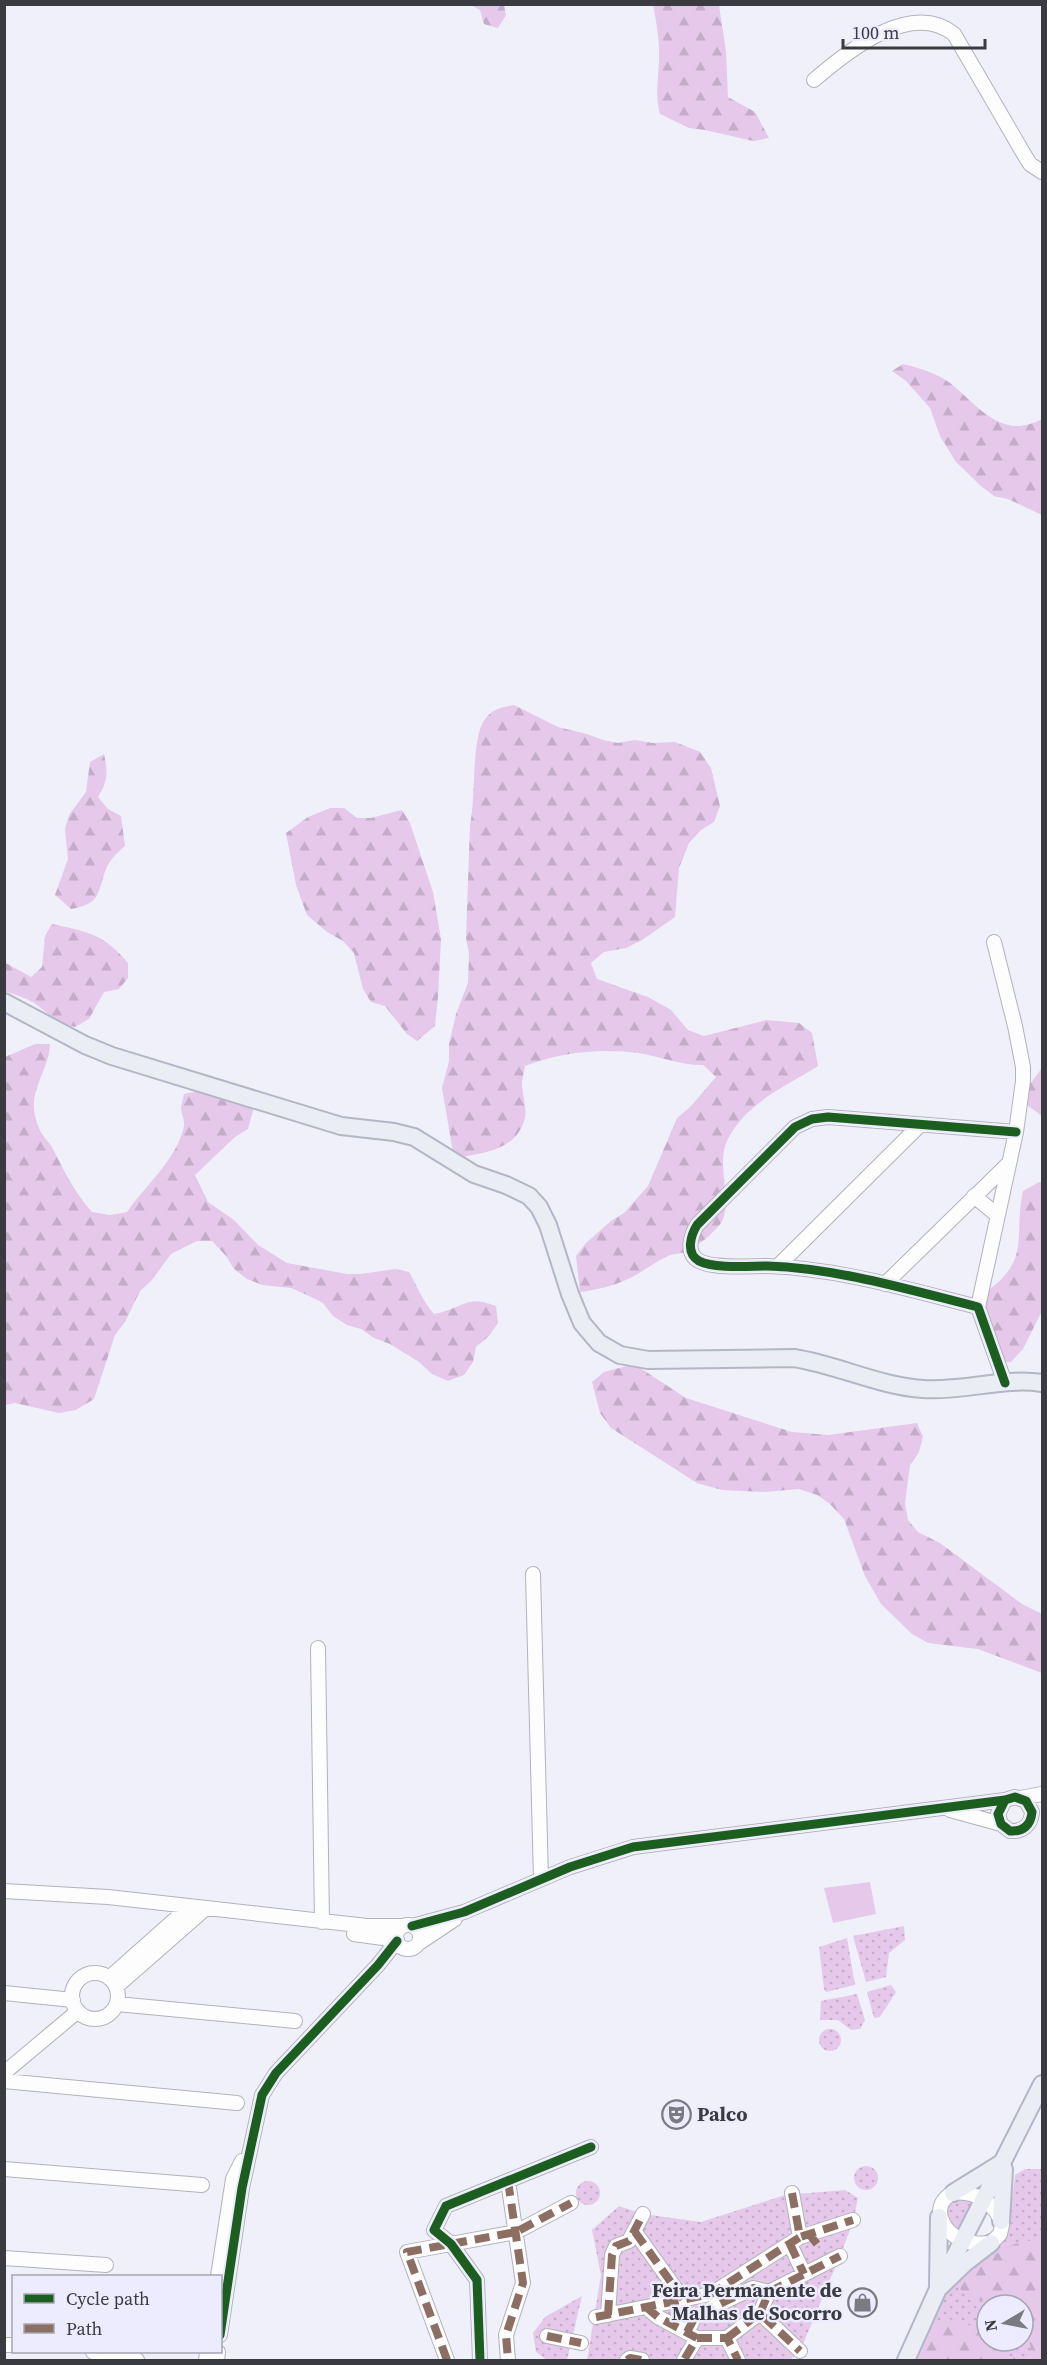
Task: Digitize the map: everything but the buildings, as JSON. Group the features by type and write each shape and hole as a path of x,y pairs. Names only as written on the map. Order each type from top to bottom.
{"main road":[{"path":"4,1002 85,1045 112,1056 341,1126 394,1132 414,1137 474,1174 529,1196 539,1207 549,1225 582,1323 599,1343 620,1355 648,1360 794,1358 815,1361 895,1385 920,1389 1005,1383 1042,1383"},
{"path":"906,2361 938,2289 1042,2084"},
{"path":"953,2193 1004,2162"},
{"path":"1001,2221 1004,2162"},
{"path":"938,2289 939,2217"},
{"path":"938,2289 965,2263 991,2243"}],"street":[{"path":"814,80 849,51 891,23 916,16 936,19 945,24 954,34 1030,164 1042,172"},
{"path":"994,942 1016,1026 1023,1067 1022,1098 1016,1132 978,1307 1005,1383"},
{"path":"978,1307 885,1284 778,1266 711,1265 700,1262 691,1250 690,1237 697,1225 795,1127 802,1123 828,1117 1016,1132"},
{"path":"778,1266 920,1125"},
{"path":"885,1284 1009,1163"},
{"path":"974,1196 997,1215"},
{"path":"533,1574 541,1879"},
{"path":"318,1648 322,1922"},
{"path":"4,1891 108,1897 193,1912 405,1943 464,1912 541,1879 608,1853 633,1847 1042,1794"},
{"path":"942,1808 1001,1824 1010,1831 1016,1832 1024,1829 1037,1816 1020,1798"},
{"path":"1001,1824 999,1809 1005,1800"},
{"path":"4,1898 367,1926 408,1926 464,1912"},
{"path":"112,1982 193,1912"},
{"path":"219,2275 259,2105 268,2082 378,1965 405,1943 420,1935 408,1926"},
{"path":"405,1943 398,1932 408,1926"},
{"path":"4,1993 76,2006 88,2018 99,2019 110,2014 117,2004 112,1982 98,1974 81,1979 74,1988 76,2006"},
{"path":"117,2004 295,2021"},
{"path":"4,2073 76,2006"},
{"path":"4,2081 237,2103"},
{"path":"480,2361 477,2280 451,2244 434,2229 446,2206 591,2146"},
{"path":"4,2169 202,2185"},
{"path":"508,2181 523,2283 506,2335 508,2361"},
{"path":"792,2193 804,2240 804,2274"},
{"path":"953,2193 966,2193 984,2200 1001,2221 1000,2235 991,2243 963,2241 945,2228 939,2217 943,2201 953,2193"},
{"path":"447,2361 407,2252 516,2232 570,2203"},
{"path":"643,2214 629,2241 616,2246 612,2255 602,2316 711,2294 804,2240 853,2221 839,2233"},
{"path":"635,2232 687,2299 695,2317 684,2361"},
{"path":"223,2303 228,2240"},
{"path":"646,2307 658,2317 692,2335 727,2338 760,2313 769,2292 840,2256"},
{"path":"4,2258 106,2265"},
{"path":"695,2317 753,2288 769,2292"},
{"path":"760,2313 800,2351"},
{"path":"547,2336 581,2343"},
{"path":"727,2338 738,2361"},
{"path":"98,2353 137,2361"},
{"path":"627,2361 630,2358 642,2361"}],"green space":[{"path":"471,5 504,5 506,15 498,28 484,24 480,10"},
{"path":"653,5 719,5 726,51 728,97 755,112 769,138 753,141 689,128 660,114 657,95 659,41"},
{"path":"903,364 928,371 945,379 981,410 1003,423 1014,426 1027,425 1042,419 1042,515 1008,499 994,496 956,462 940,436 930,408 906,381 892,371"},
{"path":"514,705 558,727 603,740 618,743 635,740 652,743 675,742 700,752 711,768 720,806 714,822 701,830 689,843 679,868 675,917 626,948 604,952 591,963 597,979 648,997 671,1010 688,1030 704,1036 767,1020 799,1023 812,1033 818,1066 767,1097 744,1116 735,1128 724,1150 725,1210 721,1223 712,1233 690,1250 672,1254 628,1279 580,1292 576,1256 586,1243 624,1213 648,1186 677,1118 690,1107 716,1077 703,1065 686,1064 639,1053 581,1052 538,1061 525,1066 522,1084 525,1117 515,1137 507,1144 487,1152 454,1158 442,1088 449,1061 449,1044 456,1014 468,983 469,954 466,938 470,825 476,754 485,719 494,711"},
{"path":"104,754 106,776 98,797 108,809 121,816 125,846 110,862 99,891 93,900 81,907 71,909 55,895 68,859 65,829 69,815 86,792 90,762"},
{"path":"330,808 344,808 357,818 371,818 402,810 410,823 433,892 441,939 435,1026 417,1041 407,1034 385,1006 371,1002 363,989 354,953 343,941 327,932 307,915 296,885 286,833 308,817"},
{"path":"52,924 94,935 110,945 128,963 128,978 119,989 104,992 89,1019 75,1027 58,1021 30,1000 5,991 4,962 31,977 42,967 45,936"},
{"path":"35,1044 50,1044 35,1094 34,1106 37,1123 75,1190 92,1212 110,1215 127,1212 160,1172 181,1138 184,1126 181,1108 184,1094 221,1087 254,1096 248,1129 235,1137 195,1175 208,1202 234,1220 258,1245 287,1263 347,1274 395,1269 409,1272 434,1314 478,1301 496,1306 498,1323 489,1336 476,1347 473,1362 464,1375 448,1381 432,1374 419,1362 390,1344 374,1338 361,1329 347,1325 333,1316 323,1303 291,1288 262,1285 247,1279 234,1269 212,1241 197,1241 171,1254 152,1280 140,1291 125,1322 115,1335 94,1399 76,1410 59,1413 15,1403 5,1405 5,1057"},
{"path":"1042,1068 1042,1116 1019,1099"},
{"path":"1039,1182 1042,1183 1042,1311 1023,1349 1011,1362 997,1362 985,1306 986,1292 1010,1269 1018,1246 1023,1191"},
{"path":"634,1364 686,1398 792,1432 828,1435 917,1423 923,1437 919,1452 910,1465 905,1503 908,1520 918,1532 940,1543 1022,1604 1042,1614 1042,1673 978,1649 928,1643 912,1634 881,1604 865,1576 844,1519 830,1504 817,1495 799,1489 765,1492 722,1490 697,1483 611,1428 600,1413 592,1382 604,1372"},
{"path":"870,1882 876,1914 833,1923 824,1888"},
{"path":"904,1926 905,1940 889,1953 886,1977 866,1982 853,1936"},
{"path":"847,1938 855,1985 826,1992 819,1947"},
{"path":"891,1985 896,1992 880,2017 874,2018 867,1992"},
{"path":"857,1994 865,2020 860,2029 851,2030 838,2020 820,2020 821,2001"},
{"path":"826,2029 834,2029 841,2036 841,2044 834,2051 826,2051 819,2044 819,2036"},
{"path":"866,2166 875,2169 878,2178 875,2187 866,2190 857,2187 854,2178 857,2169"},
{"path":"1025,2169 1042,2169 1042,2355 1040,2360 918,2360 956,2274 1005,2225 1011,2206 1015,2175"},
{"path":"588,2181 593,2182 599,2188 599,2198 593,2204 588,2205 583,2204 577,2198 576,2193 577,2188 583,2182"},
{"path":"845,2190 858,2198 853,2222 800,2351 790,2360 587,2360 601,2275 592,2230 619,2206 643,2214 701,2222 785,2195"},
{"path":"953,2198 974,2198 959,2232 948,2216 948,2208"},
{"path":"1042,2238 1042,2360 1021,2360 1027,2353 1035,2353 1035,2293 975,2293 975,2299 970,2298 959,2288 959,2273 1015,2244"},
{"path":"582,2296 567,2360 547,2360 536,2352 533,2333 545,2317"},
{"path":"955,2319 975,2330 975,2353 1004,2353 1021,2360 916,2360 925,2323"}],"marked path":[{"path":"508,2181 523,2283 506,2335 508,2360"},
{"path":"792,2193 800,2237 853,2220"},
{"path":"447,2360 407,2252 516,2232 571,2203"},
{"path":"608,2315 612,2255 616,2246 629,2241 643,2214"},
{"path":"635,2232 683,2299"},
{"path":"809,2234 817,2244"},
{"path":"596,2317 711,2294 800,2237"},
{"path":"790,2244 804,2274"},
{"path":"760,2313 769,2292 840,2256"},
{"path":"687,2332 695,2317 724,2302 753,2288 769,2292"},
{"path":"646,2307 658,2317 697,2338 684,2360"},
{"path":"727,2338 760,2313 800,2351"},
{"path":"547,2336 581,2343"},
{"path":"697,2338 727,2338 738,2360"},
{"path":"627,2360 630,2358 642,2360"}],"cycle path":[{"path":"1005,1383 978,1307 847,1275 793,1268 706,1264 695,1258 690,1244 697,1225 795,1127 812,1119 828,1117 1016,1132"},
{"path":"412,1926 464,1912 570,1867 633,1847 1015,1797 1026,1801 1032,1812 1026,1827 1010,1831 1001,1824 998,1814 1005,1800"},
{"path":"222,2322 242,2188 262,2095 276,2073 378,1965 397,1941"},
{"path":"480,2360 477,2280 451,2244 434,2230 446,2206 591,2147"}],"place":[{"name":"Palco","path":"676,2114"},
{"name":"Feira Permanente de Malhas de Socorro","path":"863,2302"}]}
